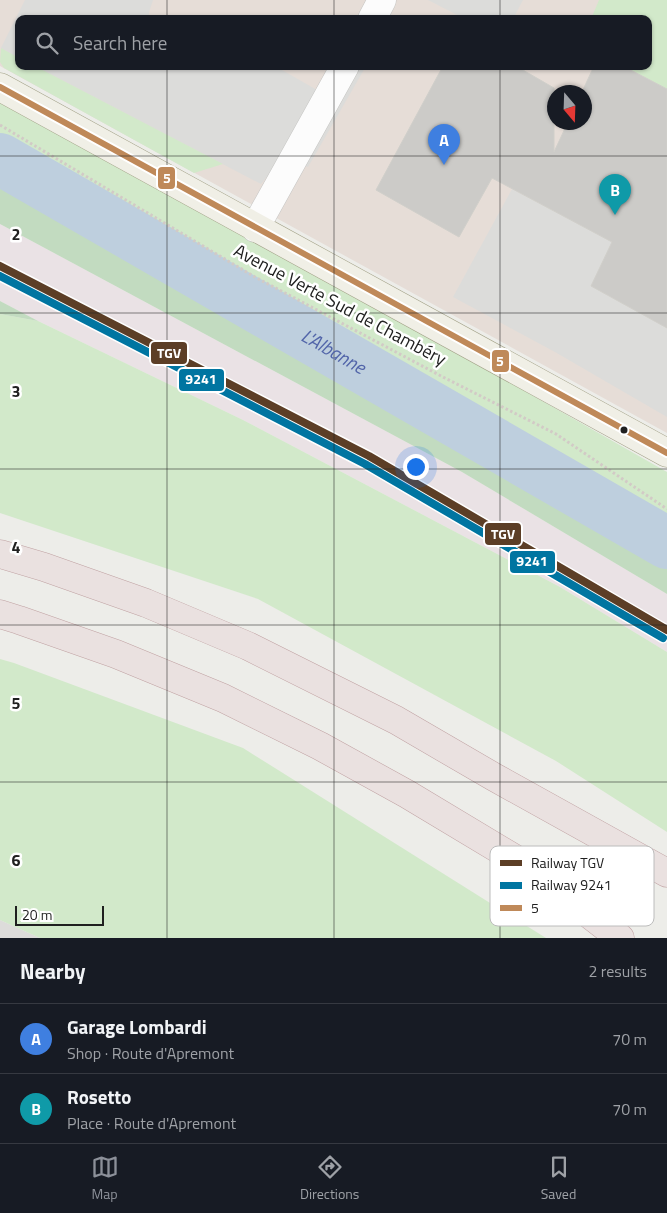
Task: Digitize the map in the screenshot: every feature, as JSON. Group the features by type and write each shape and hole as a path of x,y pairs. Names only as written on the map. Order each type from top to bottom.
{"highway":[{"path":"0,554 44,567 146,603 248,646 396,720 618,846"},
{"path":"0,614 116,654 223,698 320,746 407,794 494,846"},
{"path":"494,777 606,846"},
{"path":"654,866 667,873"},
{"path":"654,876 667,884"},
{"path":"604,926 620,938"},
{"path":"623,926 642,938"}],"main road":[{"path":"0,87 667,453"}],"street":[{"path":"374,15 382,0"},
{"path":"255,228 343,70"}],"path":[{"name":"Avenue Verte Sud de Chambéry","path":"0,125 256,277 441,376 556,434 667,509"}],"shaded area":[{"path":"0,0 667,0 667,433 0,66"},
{"path":"25,0 153,0 149,15 18,15"},
{"path":"428,0 523,0 515,15 457,15"},
{"path":"15,20 15,56 1,48"},
{"path":"43,70 282,70 317,90 275,167 261,184"},
{"path":"352,70 364,70 308,167 299,163"},
{"path":"512,189 612,242 591,286 667,328 667,417 555,352 453,297"},
{"path":"0,224 462,472 667,594 667,652 560,587 243,420 0,301"},
{"path":"0,920 40,938 0,938"}],"green space":[{"path":"599,0 667,0 667,89 631,70 652,70 652,15 593,15"},
{"path":"1,48 15,56 15,70 43,70 223,164 194,173 4,68 0,62"},
{"path":"0,102 377,307 667,472 667,532 457,394 0,146"},
{"path":"0,146 457,394 667,532 667,594 462,472 0,224"},
{"path":"0,301 38,321 0,314"},
{"path":"0,314 38,321 243,420 560,587 667,652 667,832 556,761 258,599 0,513"},
{"path":"0,659 243,748 490,903 490,926 527,926 546,938 40,938 0,920"}],"building":[{"path":"441,70 523,70 549,85 547,85 547,130 554,130 554,152 564,130 592,130 592,85 585,85 592,70 631,70 667,89 667,328 591,286 612,242 492,178 459,237 376,190"}],"waterway":[{"name":"L'Albanne","path":"0,159 667,543"}],"rail line":[{"name":"TGV","path":"0,266 369,456 667,630"},
{"name":"9241","path":"0,276 365,464 663,638"}],"transit line":[{"name":"5","path":"0,87 667,453"}],"place":[{"name":"Garage Lombardi","path":"444,165"},
{"name":"Rosetto","path":"615,215"}]}
